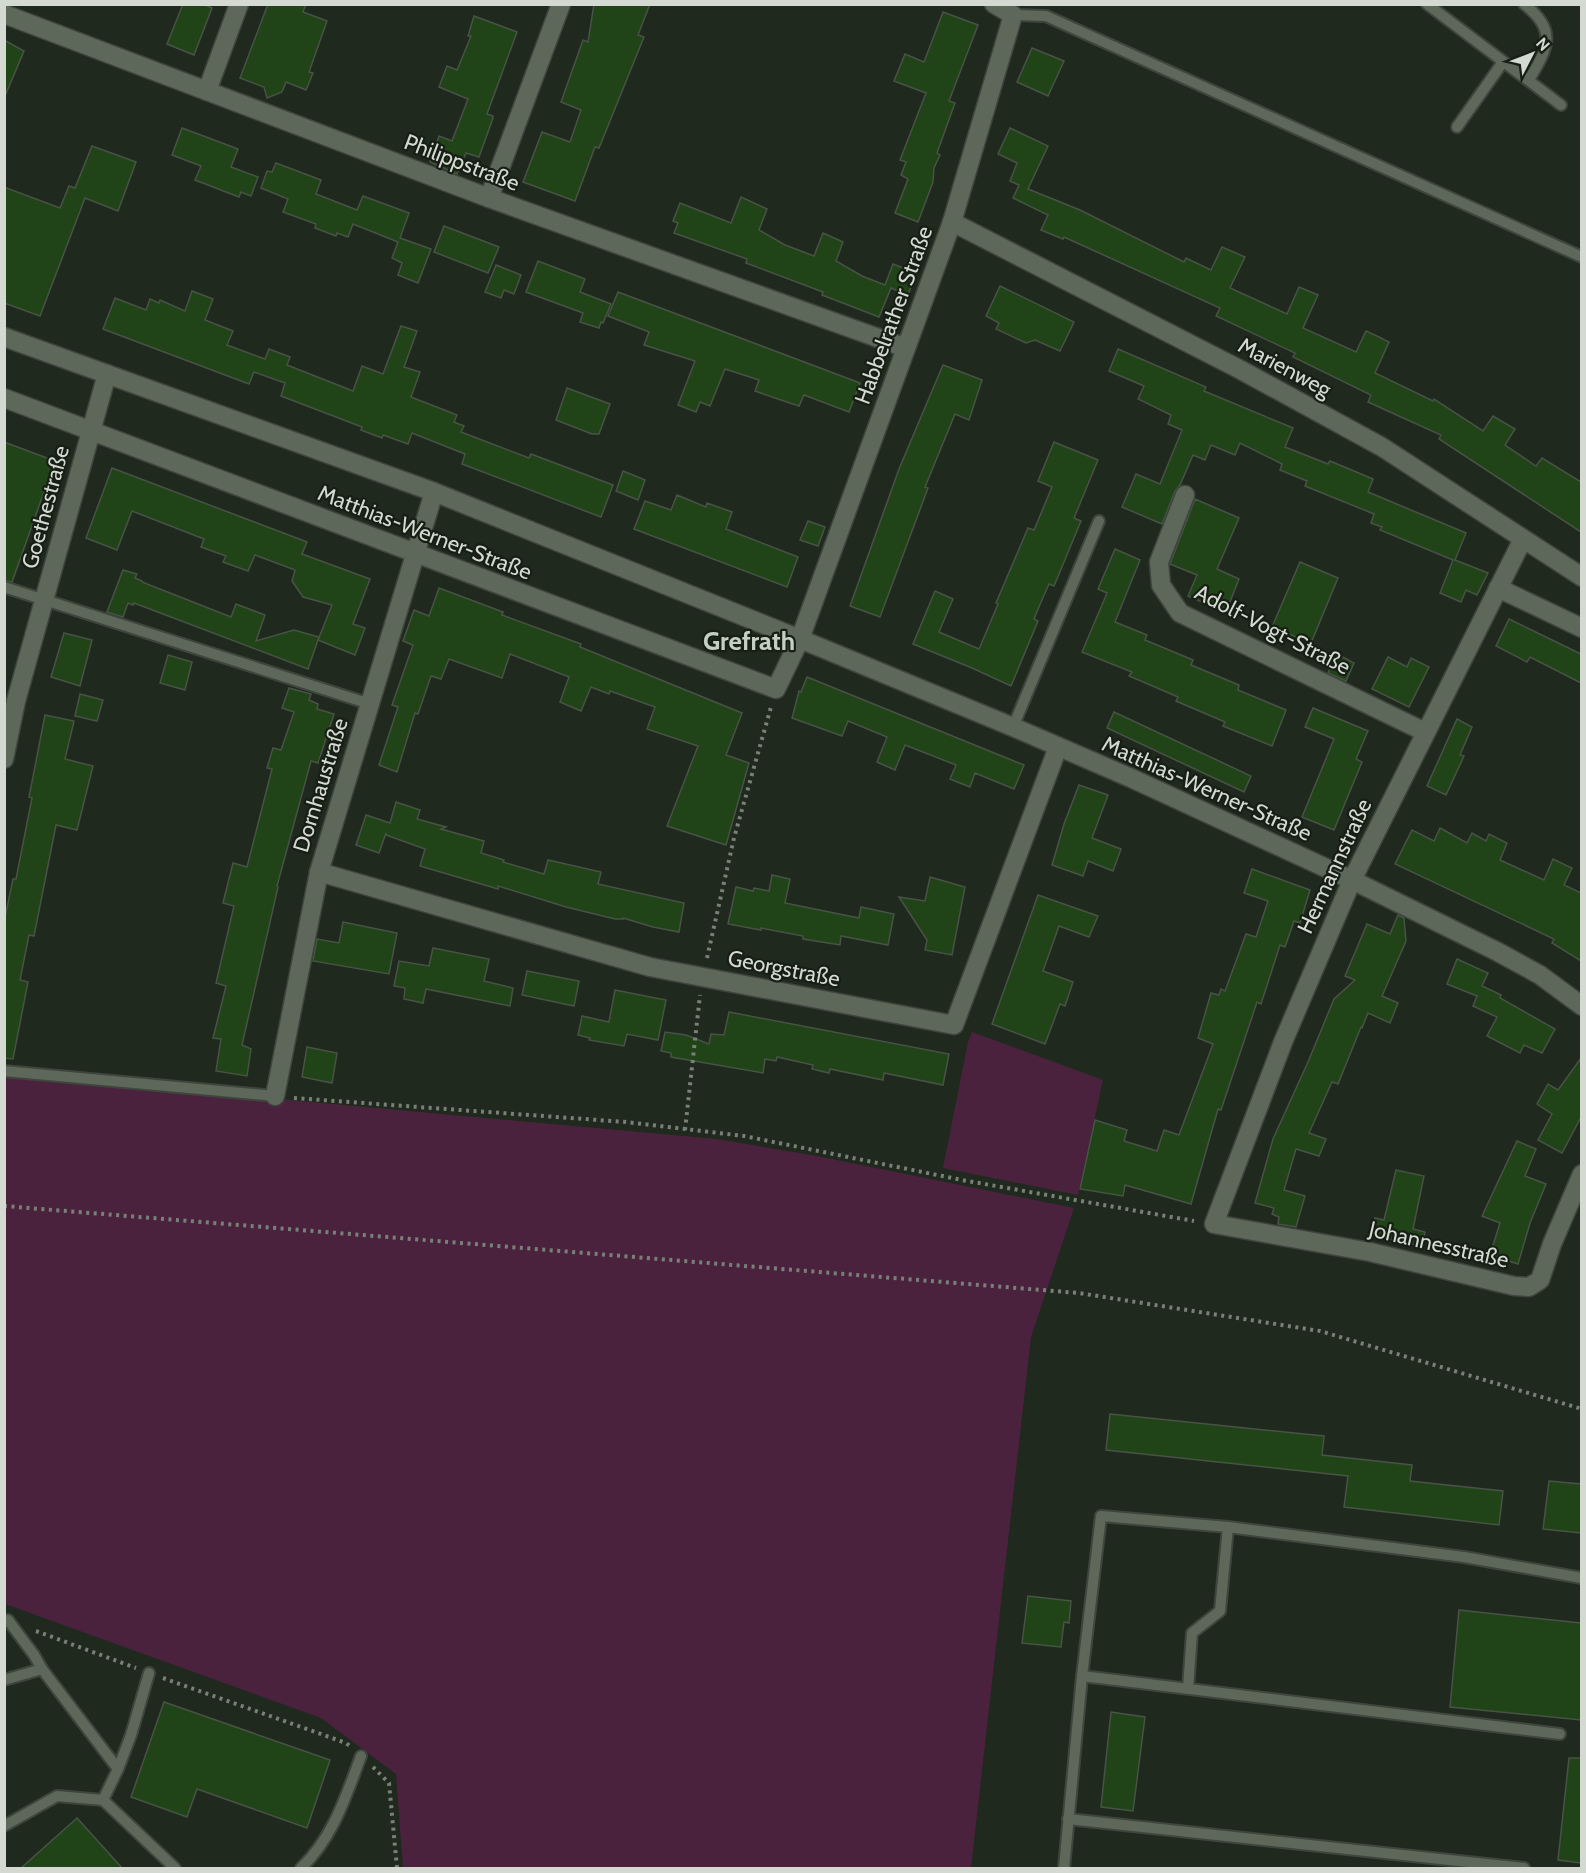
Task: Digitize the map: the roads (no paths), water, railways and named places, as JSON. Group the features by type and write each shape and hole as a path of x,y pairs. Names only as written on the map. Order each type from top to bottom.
{"street":[{"path":"207,91 239,4"},
{"path":"489,198 561,4"},
{"name":"Habbelrather Straße","path":"800,639 952,222 1003,9"},
{"name":"Philippstraße","path":"4,14 489,198 906,348"},
{"name":"Marienweg","path":"952,222 1241,370 1382,447 1581,578"},
{"name":"Matthias-Werner-Straße","path":"4,337 434,492 1013,727 1352,880 1540,975 1581,1006"},
{"name":"Goethestraße","path":"4,759 16,701 107,374"},
{"name":"Matthias-Werner-Straße","path":"4,398 776,689 800,639"},
{"name":"Dornhaustraße","path":"275,1096 319,872 434,492"},
{"name":"Adolf-Vogt-Straße","path":"1185,495 1158,562 1161,585 1180,613 1425,732"},
{"name":"Hermannstraße","path":"1214,1224 1283,1042 1352,880 1523,539"},
{"path":"1498,588 1581,628"},
{"name":"Georgstraße","path":"319,872 650,967 954,1026 1058,747"},
{"name":"Johannesstraße","path":"1214,1224 1370,1252 1514,1286 1529,1287 1540,1280 1581,1174"}],"lane":[{"path":"1427,4 1561,105"},
{"path":"1524,4 1541,22 1547,34 1546,51 1529,81"},
{"path":"1003,9 1046,16 1581,257"},
{"path":"1457,128 1503,62"},
{"path":"1013,727 1099,521"},
{"path":"4,587 370,704"},
{"path":"4,1071 275,1096"},
{"path":"1064,1869 1082,1676 1101,1516 1228,1527 1464,1557 1581,1578"},
{"path":"1188,1688 1192,1633 1220,1611 1228,1527"},
{"path":"8,1620 118,1769"},
{"path":"4,1680 42,1669"},
{"path":"103,1800 131,1735 149,1673"},
{"path":"1082,1676 1560,1734"},
{"path":"301,1869 313,1857 340,1813 361,1756"},
{"path":"4,1826 57,1796 103,1800 175,1869"},
{"path":"1068,1819 1524,1869"}],"district":[{"name":"Grefrath","path":"749,641"}]}
